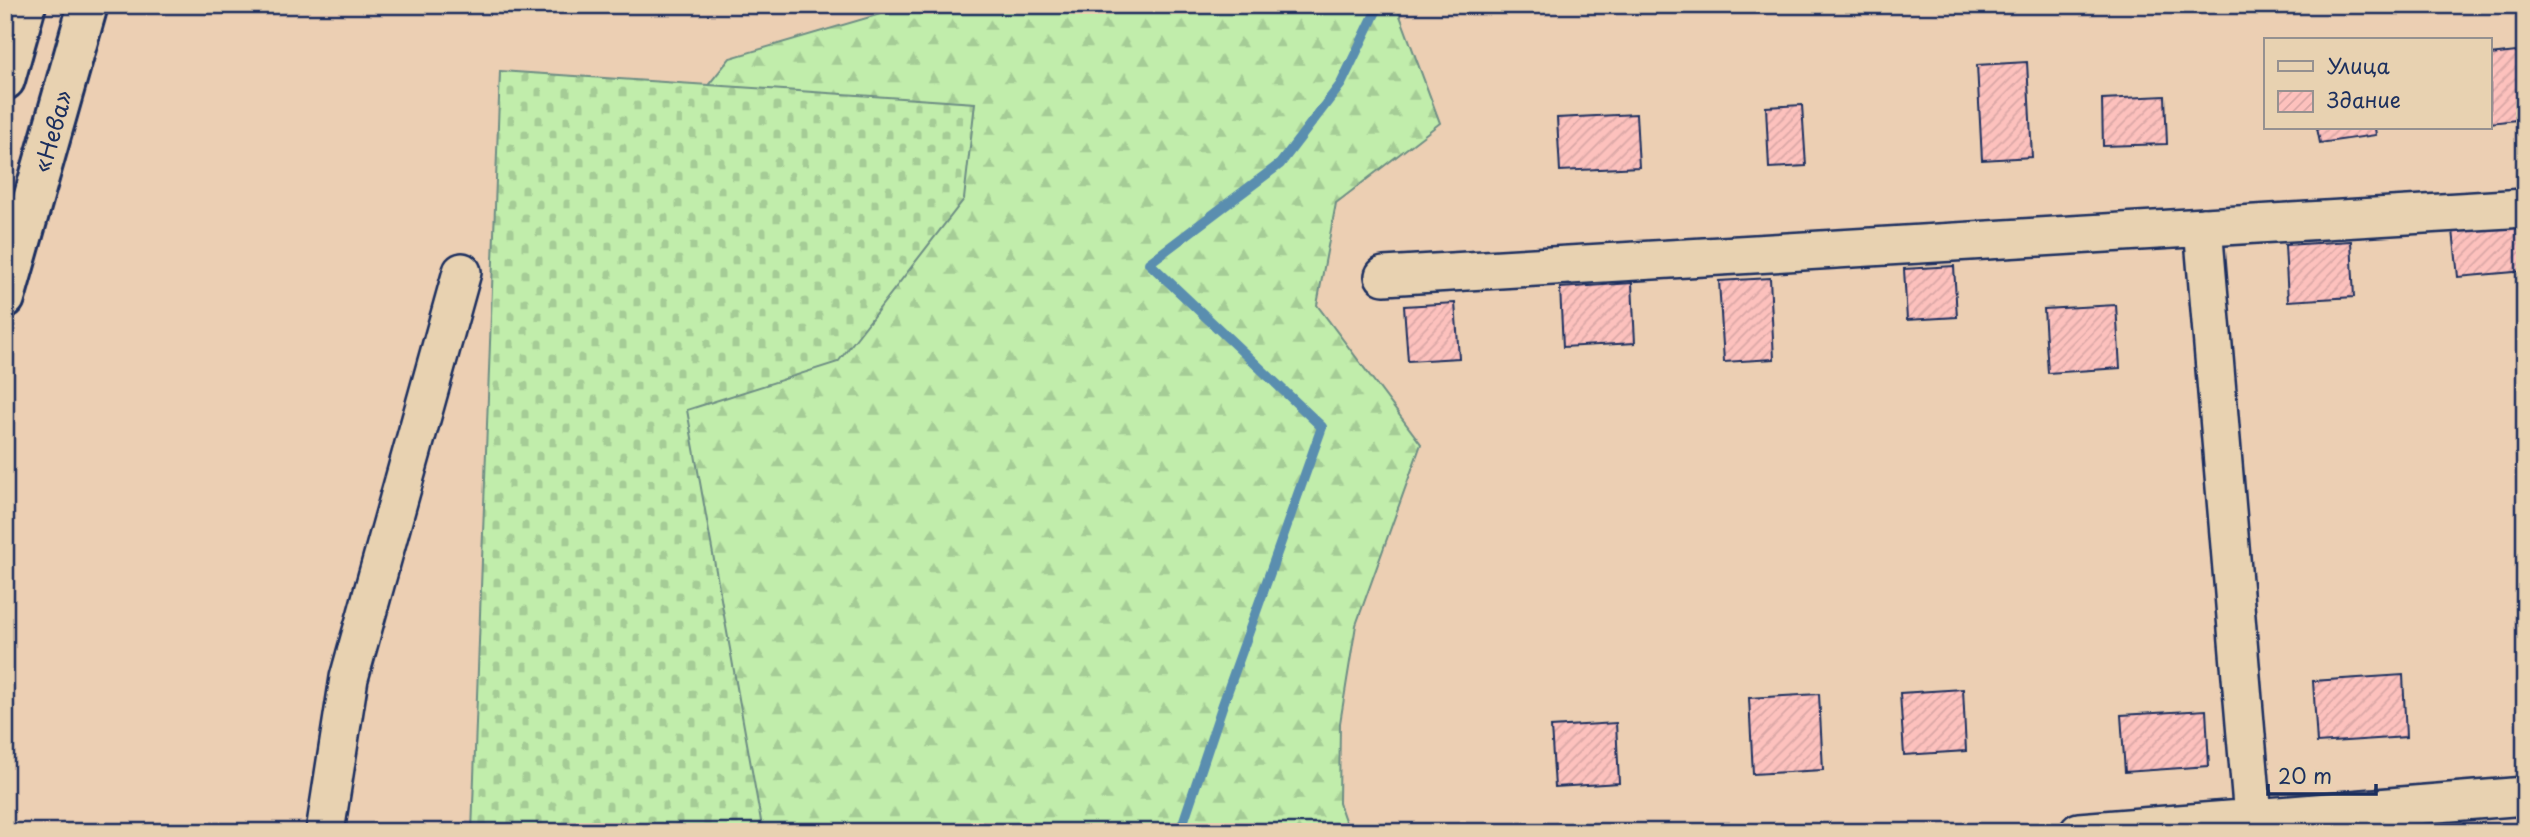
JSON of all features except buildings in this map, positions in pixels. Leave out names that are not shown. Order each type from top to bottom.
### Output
[{"type":"highway","points":[[5,80],[26,5]]},
{"type":"highway","name":"«Нева»","points":[[5,298],[88,5]]},
{"type":"street","points":[[1384,276],[2525,208]]},
{"type":"street","points":[[2203,227],[2235,823]]},
{"type":"street","points":[[325,832],[349,678],[462,272]]},
{"type":"street","points":[[2079,832],[2235,823],[2525,796]]},
{"type":"green space","points":[[911,5],[1396,5],[1440,123],[1336,203],[1317,305],[1421,444],[1356,625],[1340,723],[1339,803],[1349,832],[544,832],[635,176],[730,58]]},
{"type":"green space","points":[[500,71],[975,103],[964,199],[838,362],[687,410],[763,832],[472,832]]},
{"type":"waterway","points":[[1180,832],[1322,427],[1149,263],[1280,164],[1341,84],[1379,5]]}]
